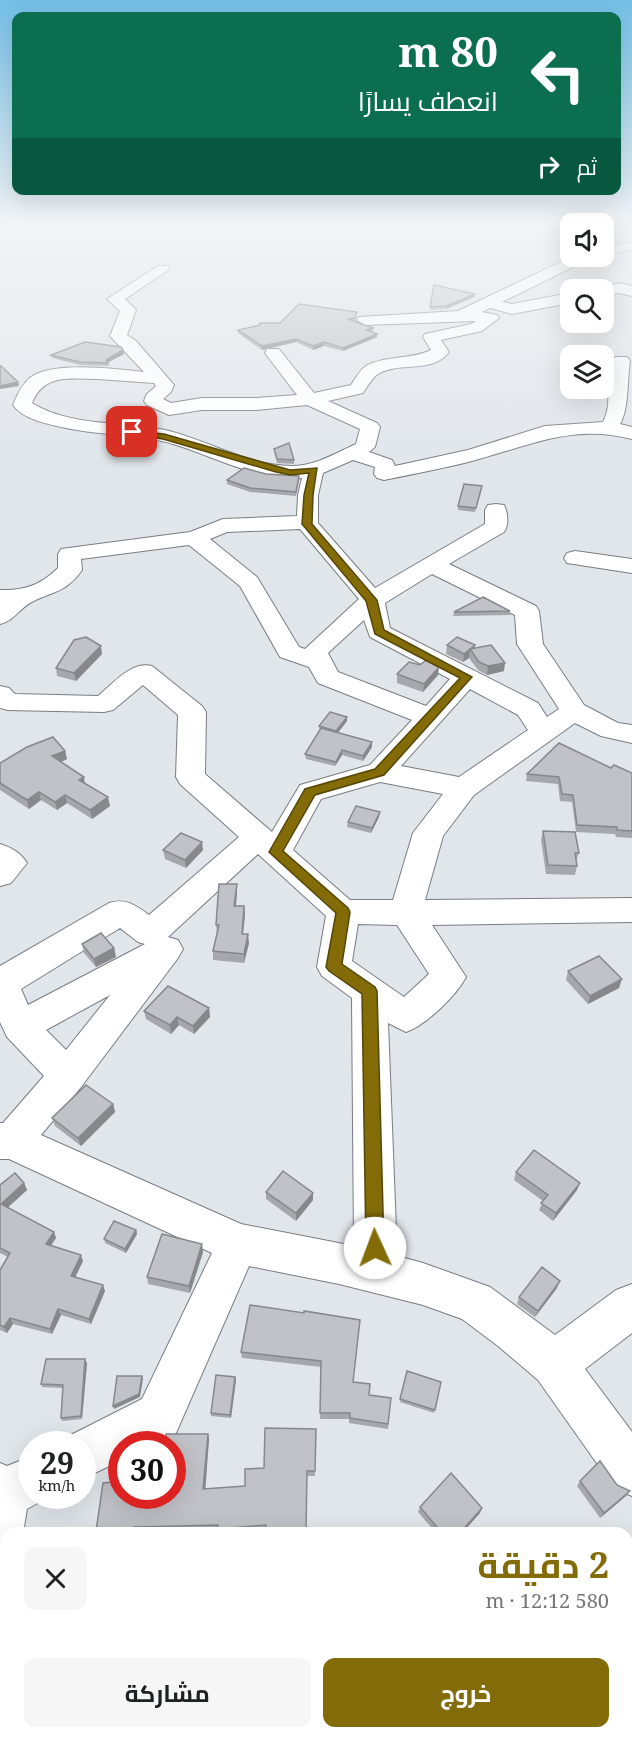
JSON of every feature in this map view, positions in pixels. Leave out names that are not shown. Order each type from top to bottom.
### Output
[{"type":"street","points":[[120,303],[128,310],[118,336],[130,345],[159,378],[165,388],[153,398],[153,401],[169,409],[202,404],[256,404],[310,399],[357,390],[370,371],[380,367],[425,360],[441,352],[431,337],[476,328],[491,318],[465,314],[364,320]]},
{"type":"street","points":[[465,314],[489,304],[512,309],[560,304]]},
{"type":"street","points":[[159,378],[79,374],[42,378],[17,396],[25,408],[61,420],[94,428],[164,436],[262,467],[290,473],[314,470],[354,454],[365,447],[370,427],[310,399],[273,353]]},
{"type":"street","points":[[609,427],[617,414],[616,387],[621,362]]},
{"type":"street","points":[[354,454],[384,464],[384,474],[473,455],[545,432],[609,427],[632,433]]},
{"type":"street","points":[[314,470],[308,495],[307,522],[372,600],[379,632],[528,709],[543,733]]},
{"type":"street","points":[[430,717],[327,677],[315,652],[372,600],[496,527],[496,510]]},
{"type":"street","points":[[0,617],[10,598],[53,586],[70,570],[69,554],[194,538],[223,526],[307,522]]},
{"type":"street","points":[[194,538],[249,582],[288,652],[320,662]]},
{"type":"street","points":[[575,558],[625,561]]},
{"type":"street","points":[[432,565],[528,611],[530,644],[574,711],[622,732],[632,710]]},
{"type":"street","points":[[0,694],[8,702],[104,704],[143,672],[192,712],[190,777],[343,912],[632,910]]},
{"type":"street","points":[[380,772],[467,677]]},
{"type":"street","points":[[343,912],[334,967],[406,1017],[448,977],[406,912],[428,833],[464,788],[574,711]]},
{"type":"street","points":[[20,1027],[158,941],[267,845],[310,792],[380,772],[464,788]]},
{"type":"street","points":[[0,855],[11,863],[0,875]]},
{"type":"street","points":[[68,1076],[20,1027],[1,982],[121,912],[158,941]]},
{"type":"street","points":[[158,941],[68,1076],[6,1141],[238,1244],[376,1272],[423,1284],[475,1302],[514,1329],[554,1364],[632,1472]]},
{"type":"street","points":[[369,991],[376,1272]]},
{"type":"street","points":[[96,1448],[159,1416],[238,1244]]},
{"type":"street","points":[[554,1364],[632,1306]]},
{"type":"building","points":[[431,303],[453,303],[446,306],[430,307]]},
{"type":"building","points":[[299,304],[357,312],[355,318],[348,319],[373,328],[367,330],[377,334],[343,348],[324,342],[313,346],[296,339],[262,346],[238,330],[260,325],[260,323],[280,323]]},
{"type":"building","points":[[85,342],[121,347],[123,350],[106,360],[108,363],[80,362],[51,355]]},
{"type":"building","points":[[1,366],[18,382],[0,386]]},
{"type":"building","points":[[289,443],[294,460],[277,459],[274,449]]},
{"type":"building","points":[[244,468],[266,474],[299,476],[296,492],[250,488],[227,480]]},
{"type":"building","points":[[464,484],[482,486],[476,508],[458,506]]},
{"type":"building","points":[[483,597],[510,611],[454,612]]},
{"type":"building","points":[[86,637],[101,646],[74,673],[56,668],[74,640]]},
{"type":"building","points":[[457,637],[475,645],[464,654],[447,645]]},
{"type":"building","points":[[491,645],[505,663],[488,666],[479,662],[470,649]]},
{"type":"building","points":[[426,660],[439,667],[424,684],[397,674],[409,662],[420,665]]},
{"type":"building","points":[[330,712],[347,717],[336,731],[319,726]]},
{"type":"building","points":[[321,728],[372,742],[363,756],[342,750],[336,762],[305,754]]},
{"type":"building","points":[[53,737],[65,751],[52,756],[84,777],[79,780],[108,797],[90,810],[65,795],[55,802],[39,792],[27,800],[0,783],[0,763],[27,747]]},
{"type":"building","points":[[559,743],[611,768],[614,765],[632,773],[632,831],[617,830],[617,827],[577,825],[573,795],[562,794],[559,777],[527,774]]},
{"type":"building","points":[[356,806],[380,812],[372,828],[348,822]]},
{"type":"building","points":[[543,831],[575,832],[579,853],[575,853],[577,866],[548,865]]},
{"type":"building","points":[[181,833],[202,842],[185,860],[163,850]]},
{"type":"building","points":[[219,884],[237,884],[234,906],[244,906],[242,934],[248,934],[244,954],[213,951],[219,925],[216,925]]},
{"type":"building","points":[[101,933],[114,948],[94,959],[82,944]]},
{"type":"building","points":[[599,956],[622,979],[590,996],[568,971]]},
{"type":"building","points":[[168,986],[209,1008],[193,1026],[177,1017],[170,1025],[144,1011]]},
{"type":"building","points":[[86,1085],[113,1104],[78,1138],[52,1118]]},
{"type":"building","points":[[534,1150],[580,1183],[556,1213],[541,1203],[548,1195],[516,1172]]},
{"type":"building","points":[[283,1171],[313,1193],[296,1213],[266,1192]]},
{"type":"building","points":[[15,1173],[24,1183],[1,1204],[54,1232],[46,1244],[81,1255],[71,1276],[103,1285],[89,1319],[58,1309],[50,1329],[10,1318],[4,1327],[0,1325],[0,1270],[10,1253],[0,1248],[0,1185]]},
{"type":"building","points":[[114,1221],[136,1230],[125,1249],[104,1239]]},
{"type":"building","points":[[162,1234],[202,1244],[189,1286],[147,1277]]},
{"type":"building","points":[[542,1267],[560,1281],[538,1311],[519,1297]]},
{"type":"building","points":[[250,1305],[360,1320],[353,1382],[370,1384],[369,1395],[391,1398],[388,1424],[350,1418],[350,1413],[320,1413],[321,1361],[241,1352]]},
{"type":"building","points":[[46,1359],[85,1359],[81,1416],[61,1418],[63,1385],[41,1384]]},
{"type":"building","points":[[407,1371],[441,1382],[435,1410],[400,1399]]},
{"type":"building","points":[[216,1375],[235,1377],[230,1415],[211,1413]]},
{"type":"building","points":[[117,1376],[142,1376],[139,1394],[113,1406]]},
{"type":"building","points":[[265,1428],[316,1429],[315,1471],[307,1471],[306,1527],[266,1527],[266,1525],[218,1527],[218,1525],[97,1527],[103,1483],[108,1482],[108,1509],[186,1509],[186,1434],[208,1434],[203,1489],[245,1486],[245,1469],[264,1468]]},
{"type":"building","points":[[600,1461],[617,1485],[630,1491],[604,1513],[580,1481]]},
{"type":"building","points":[[451,1473],[482,1508],[465,1527],[437,1527],[420,1507]]},
{"type":"route","points":[[132,432],[164,436],[262,467],[290,473],[314,470],[308,495],[307,524],[372,600],[379,632],[467,677],[380,772],[310,792],[276,852],[343,912],[334,967],[369,991],[375,1248]]}]
